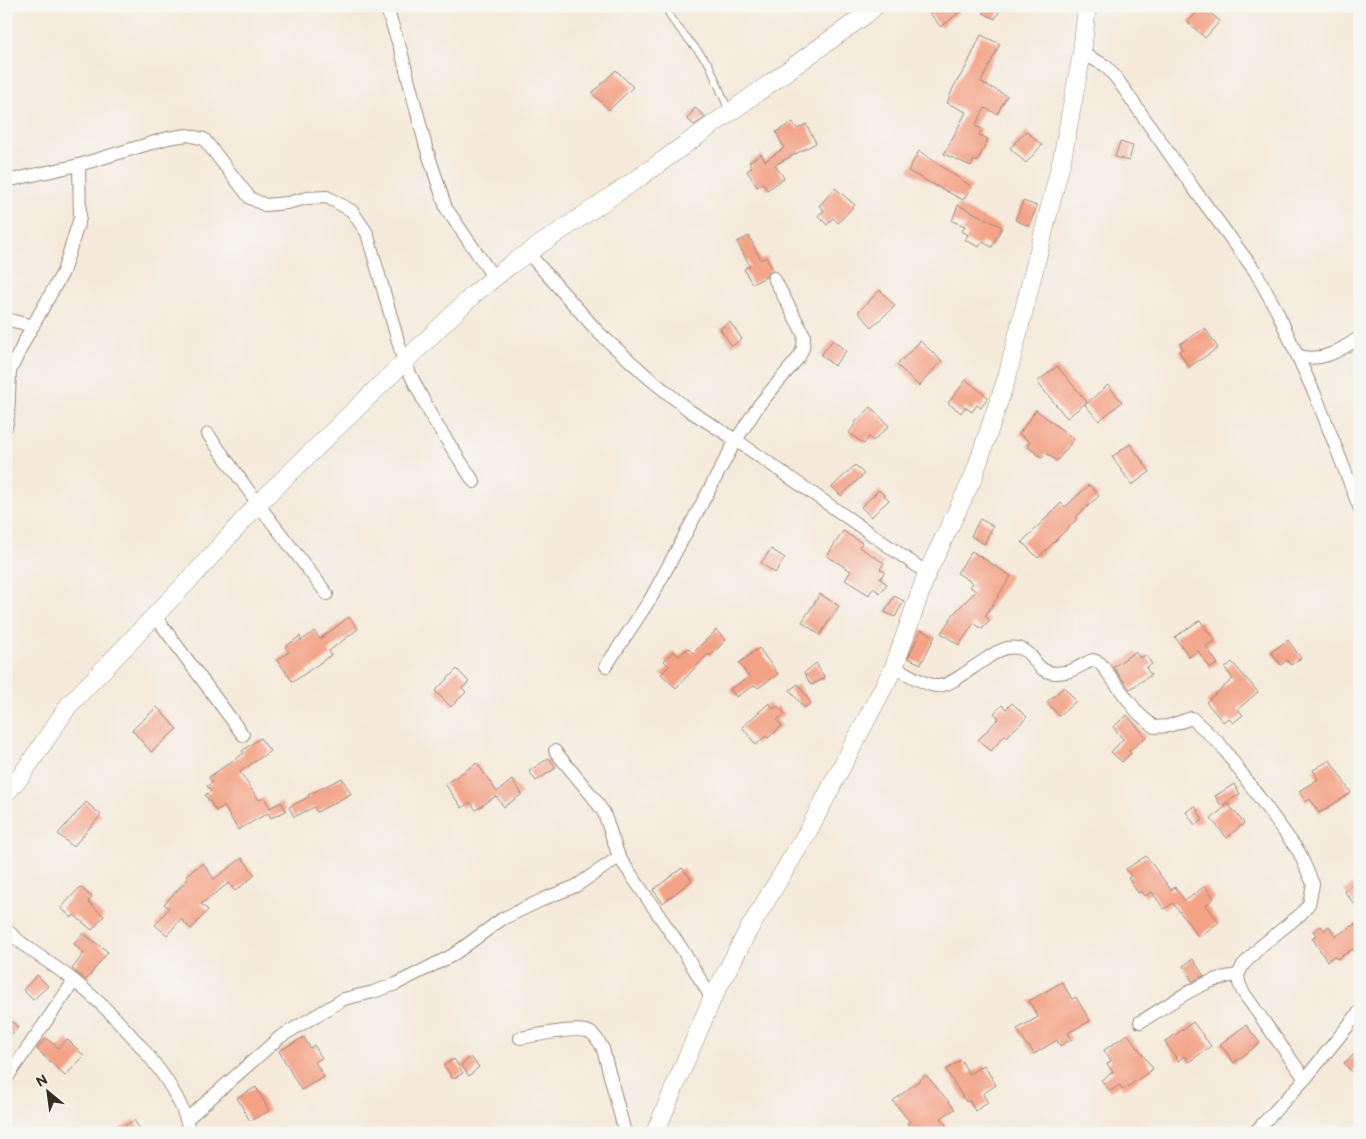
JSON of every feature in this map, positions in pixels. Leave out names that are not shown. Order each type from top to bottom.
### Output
[{"type":"main road","points":[[6,793],[21,776],[69,705],[155,616],[258,504],[474,294],[528,253],[640,177],[866,15],[875,6]]},
{"type":"main road","points":[[654,1133],[712,999],[749,929],[807,833],[894,667],[928,573],[973,478],[1007,377],[1062,159],[1082,53],[1087,6]]},
{"type":"street","points":[[386,6],[401,51],[426,147],[446,208],[494,278]]},
{"type":"street","points":[[1082,53],[1106,66],[1117,79],[1194,189],[1256,271],[1277,311],[1317,399],[1360,509]]},
{"type":"street","points":[[6,181],[79,165],[187,134],[204,139],[234,180],[250,198],[265,205],[287,203],[307,198],[327,197],[352,211],[367,233],[404,362],[433,419],[474,482]]},
{"type":"street","points":[[6,427],[10,372],[33,326],[64,272],[80,218],[79,165]]},
{"type":"street","points":[[528,253],[599,333],[641,371],[690,411],[736,440],[928,573]]},
{"type":"street","points":[[606,666],[651,598],[736,440],[759,405],[799,357],[803,348],[804,336],[774,278]]},
{"type":"street","points":[[6,319],[33,326]]},
{"type":"street","points":[[1297,355],[1306,359],[1324,357],[1360,337]]},
{"type":"street","points":[[208,434],[258,504],[327,594]]},
{"type":"street","points":[[155,616],[243,735]]},
{"type":"street","points":[[894,667],[935,686],[947,684],[1005,648],[1024,649],[1044,672],[1067,672],[1093,660],[1100,663],[1138,713],[1154,727],[1168,726],[1192,718],[1221,745],[1299,852],[1312,884],[1309,904],[1301,914],[1261,946],[1242,965],[1238,975],[1243,992],[1305,1078]]},
{"type":"street","points":[[555,751],[593,796],[604,813],[619,857],[682,949],[712,999]]},
{"type":"street","points":[[188,1119],[280,1037],[344,999],[396,984],[446,958],[502,919],[576,886],[619,857]]},
{"type":"street","points":[[6,929],[74,981],[121,1024],[166,1079],[188,1119],[189,1133]]},
{"type":"street","points":[[1140,1022],[1205,984],[1224,976],[1238,975]]},
{"type":"street","points":[[6,1079],[74,981]]},
{"type":"street","points":[[1254,1133],[1305,1078],[1360,1011]]},
{"type":"street","points":[[520,1038],[579,1030],[590,1032],[603,1049],[625,1133]]},
{"type":"lane","points":[[665,6],[672,20],[710,64],[730,112]]},
{"type":"building","points":[[924,6],[967,6],[941,27]]},
{"type":"building","points":[[987,6],[1002,6],[995,19],[983,13]]},
{"type":"building","points":[[1202,6],[1220,21],[1205,38],[1188,22]]},
{"type":"building","points":[[981,35],[1000,44],[981,82],[1007,96],[997,114],[985,108],[975,126],[982,129],[979,135],[988,139],[977,162],[974,160],[971,166],[944,154],[966,112],[947,103]]},
{"type":"building","points":[[616,70],[633,87],[609,110],[592,93]]},
{"type":"building","points":[[695,108],[706,117],[694,125],[687,119]]},
{"type":"building","points":[[793,122],[797,129],[806,124],[816,143],[775,165],[784,178],[767,190],[763,183],[757,187],[747,171],[752,167],[749,162],[761,154],[765,161],[784,148],[776,132]]},
{"type":"building","points":[[1026,131],[1042,145],[1026,163],[1010,148]]},
{"type":"building","points":[[1120,142],[1133,146],[1129,161],[1115,157]]},
{"type":"building","points":[[919,151],[972,187],[963,200],[908,171]]},
{"type":"building","points":[[835,188],[855,205],[838,223],[833,218],[827,225],[818,216],[824,210],[819,206]]},
{"type":"building","points":[[1023,201],[1037,206],[1029,226],[1015,220]]},
{"type":"building","points":[[958,205],[1002,227],[992,247],[982,242],[979,247],[965,240],[968,235],[962,231],[965,226],[952,221]]},
{"type":"building","points":[[749,236],[761,260],[766,257],[773,270],[767,273],[766,277],[752,284],[744,269],[750,266],[737,242]]},
{"type":"building","points":[[880,290],[895,306],[872,327],[858,312]]},
{"type":"building","points":[[730,322],[742,339],[732,346],[720,329]]},
{"type":"building","points":[[1205,328],[1218,348],[1189,367],[1179,351],[1183,349],[1180,344]]},
{"type":"building","points":[[833,340],[846,351],[834,366],[821,355]]},
{"type":"building","points":[[920,341],[942,361],[919,386],[897,365]]},
{"type":"building","points":[[1057,366],[1087,402],[1067,418],[1037,382]]},
{"type":"building","points":[[966,380],[988,397],[981,408],[977,405],[972,412],[965,407],[961,413],[948,403]]},
{"type":"building","points":[[1108,385],[1122,402],[1099,421],[1085,405]]},
{"type":"building","points":[[871,407],[889,426],[873,441],[869,437],[864,444],[849,433],[855,422]]},
{"type":"building","points":[[1036,410],[1074,439],[1057,461],[1046,453],[1042,458],[1027,446],[1030,442],[1019,434]]},
{"type":"building","points":[[1130,444],[1150,472],[1132,485],[1112,457]]},
{"type":"building","points":[[855,465],[864,474],[841,496],[832,487]]},
{"type":"building","points":[[1089,485],[1099,496],[1076,517],[1077,519],[1038,558],[1022,542],[1061,503],[1065,507]]},
{"type":"building","points":[[879,490],[889,500],[871,517],[861,507]]},
{"type":"building","points":[[980,519],[993,526],[984,544],[971,536]]},
{"type":"building","points":[[843,531],[862,543],[859,547],[884,563],[880,569],[885,572],[880,579],[887,584],[880,593],[873,588],[869,595],[845,580],[851,571],[827,556]]},
{"type":"building","points":[[771,549],[785,558],[775,573],[761,563]]},
{"type":"building","points":[[972,551],[1011,576],[985,616],[990,621],[982,629],[974,623],[959,645],[941,633],[955,612],[976,591],[970,587],[973,583],[957,573]]},
{"type":"building","points":[[820,594],[839,606],[820,635],[802,622]]},
{"type":"building","points":[[894,596],[904,601],[895,617],[885,612]]},
{"type":"building","points":[[349,617],[358,629],[329,651],[331,655],[293,682],[277,660],[289,652],[285,647],[300,636],[301,641],[314,631],[320,639]]},
{"type":"building","points":[[1200,620],[1215,641],[1206,646],[1218,664],[1210,668],[1198,651],[1189,657],[1175,637]]},
{"type":"building","points":[[716,630],[726,640],[710,656],[708,654],[676,688],[661,674],[669,666],[664,661],[673,651],[679,656],[688,648],[693,653]]},
{"type":"building","points":[[921,630],[935,636],[921,664],[908,658]]},
{"type":"building","points":[[1288,640],[1301,658],[1291,665],[1287,660],[1281,665],[1271,652]]},
{"type":"building","points":[[759,648],[778,674],[758,688],[755,685],[736,697],[730,689],[749,677],[739,663]]},
{"type":"building","points":[[1135,652],[1140,658],[1146,655],[1152,664],[1146,668],[1151,675],[1130,689],[1113,667]]},
{"type":"building","points":[[1232,662],[1258,692],[1238,709],[1243,715],[1233,723],[1228,718],[1223,722],[1206,702],[1233,679],[1225,668]]},
{"type":"building","points":[[816,663],[825,678],[811,685],[804,673]]},
{"type":"building","points":[[457,669],[469,682],[462,688],[466,692],[451,707],[435,691]]},
{"type":"building","points":[[798,684],[811,703],[804,708],[790,690]]},
{"type":"building","points":[[1064,687],[1076,701],[1059,716],[1047,702]]},
{"type":"building","points":[[769,703],[774,709],[778,706],[785,714],[777,720],[782,726],[756,745],[742,727]]},
{"type":"building","points":[[1012,703],[1027,717],[1007,737],[1005,735],[991,751],[978,740],[999,718],[994,713],[1002,705],[1006,709]]},
{"type":"building","points":[[157,707],[177,729],[151,752],[132,730]]},
{"type":"building","points":[[1127,715],[1146,737],[1129,751],[1131,753],[1122,762],[1111,752],[1123,739],[1113,727]]},
{"type":"building","points":[[260,738],[270,751],[240,772],[259,800],[264,797],[270,808],[281,802],[286,811],[271,818],[268,813],[238,830],[224,806],[216,811],[205,795],[211,791],[207,786],[212,783],[209,777],[244,753],[242,751]]},
{"type":"building","points":[[549,758],[556,768],[536,781],[529,771]]},
{"type":"building","points":[[1330,760],[1351,793],[1319,813],[1310,799],[1306,802],[1299,791],[1318,779],[1313,770]]},
{"type":"building","points":[[477,763],[497,792],[512,780],[522,794],[504,807],[496,796],[476,810],[470,802],[462,808],[445,784]]},
{"type":"building","points":[[342,778],[351,794],[317,812],[314,807],[294,817],[289,807]]},
{"type":"building","points":[[1234,784],[1240,794],[1221,806],[1215,796]]},
{"type":"building","points":[[86,802],[101,815],[73,847],[58,834]]},
{"type":"building","points":[[1228,804],[1244,823],[1227,838],[1211,819]]},
{"type":"building","points":[[1195,806],[1203,820],[1195,825],[1186,812]]},
{"type":"building","points":[[1146,856],[1171,890],[1175,887],[1185,901],[1205,886],[1214,898],[1206,905],[1219,922],[1199,937],[1173,903],[1164,909],[1152,892],[1145,896],[1142,891],[1138,893],[1128,878],[1131,876],[1126,869]]},
{"type":"building","points":[[242,858],[255,875],[235,891],[229,883],[201,904],[208,910],[191,929],[181,919],[167,935],[155,925],[169,908],[164,904],[188,879],[186,875],[203,863],[214,879]]},
{"type":"building","points":[[682,868],[692,880],[663,903],[653,890]]},
{"type":"building","points":[[1360,879],[1360,911],[1344,891]]},
{"type":"building","points":[[80,887],[92,897],[88,902],[104,916],[92,930],[74,915],[72,918],[61,908]]},
{"type":"building","points":[[1360,921],[1360,960],[1353,949],[1337,959],[1334,956],[1327,961],[1312,938],[1316,935],[1313,931],[1321,926],[1324,930],[1329,926],[1336,936]]},
{"type":"building","points":[[83,933],[108,952],[86,980],[72,969],[84,953],[74,944]]},
{"type":"building","points":[[1193,959],[1204,976],[1192,981],[1183,966]]},
{"type":"building","points":[[37,975],[48,986],[33,1000],[23,990]]},
{"type":"building","points":[[1062,982],[1072,999],[1076,997],[1090,1021],[1068,1033],[1072,1039],[1060,1046],[1057,1040],[1034,1054],[1017,1029],[1038,1017],[1029,1001]]},
{"type":"building","points":[[6,1017],[18,1027],[6,1040]]},
{"type":"building","points":[[1193,1022],[1211,1046],[1189,1062],[1184,1056],[1178,1061],[1165,1042]]},
{"type":"building","points":[[1246,1025],[1260,1043],[1234,1063],[1220,1044]]},
{"type":"building","points":[[1128,1034],[1153,1069],[1123,1090],[1120,1085],[1110,1091],[1101,1080],[1113,1072],[1107,1064],[1111,1061],[1104,1050]]},
{"type":"building","points":[[304,1037],[310,1048],[314,1045],[322,1058],[315,1062],[324,1077],[301,1090],[279,1051]]},
{"type":"building","points":[[46,1038],[58,1048],[67,1039],[84,1056],[65,1076],[37,1049]]},
{"type":"building","points":[[1360,1049],[1360,1065],[1352,1072],[1344,1063]]},
{"type":"building","points":[[471,1057],[479,1067],[469,1076],[461,1065]]},
{"type":"building","points":[[454,1059],[463,1073],[453,1079],[444,1065]]},
{"type":"building","points":[[961,1060],[969,1074],[984,1065],[996,1085],[983,1094],[988,1103],[975,1111],[969,1100],[966,1102],[946,1070]]},
{"type":"building","points":[[926,1075],[955,1109],[941,1118],[951,1133],[914,1133],[907,1124],[910,1122],[893,1101]]},
{"type":"building","points":[[256,1087],[269,1111],[250,1121],[237,1098]]},
{"type":"building","points":[[134,1120],[142,1133],[113,1133]]}]
